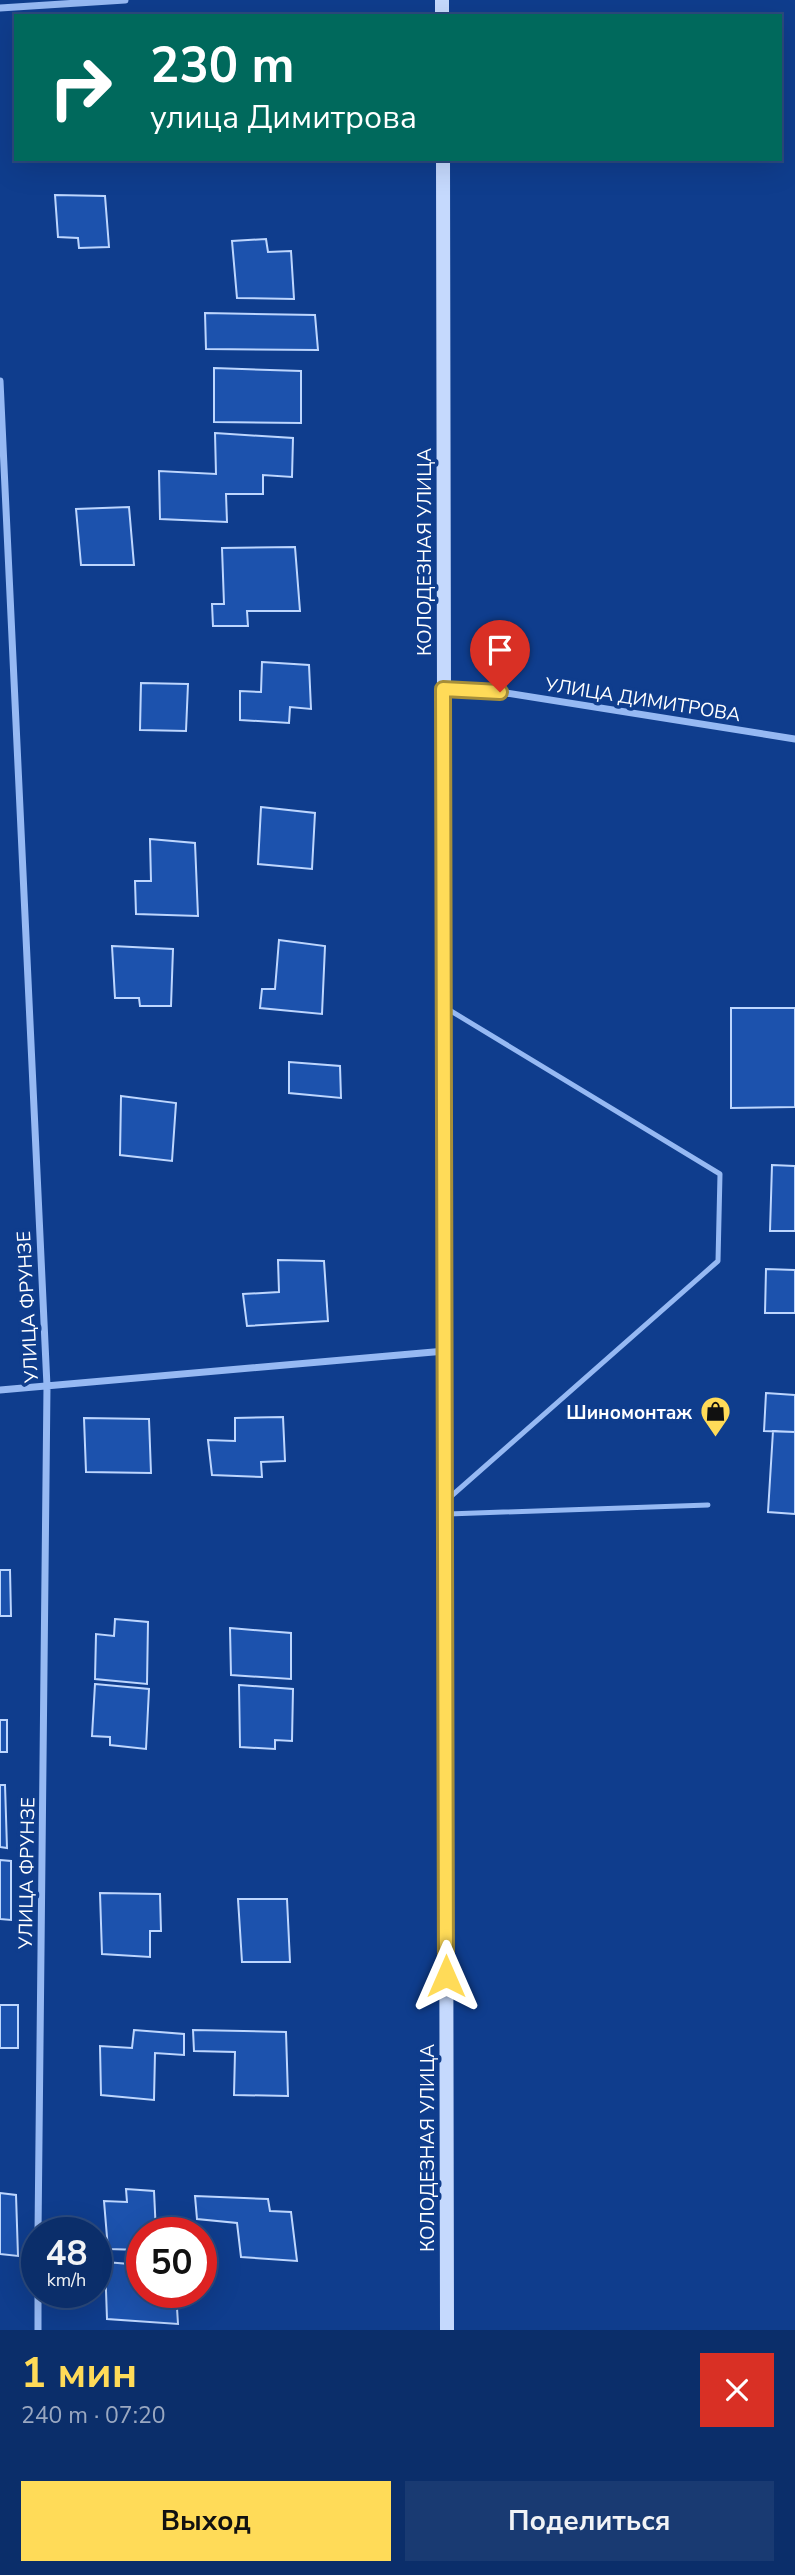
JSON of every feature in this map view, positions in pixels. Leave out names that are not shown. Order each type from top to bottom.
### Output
[{"type":"main road","name":"КОЛОДЕЗНАЯ УЛИЦА","points":[[443,161],[447,2330]]},
{"type":"street","points":[[0,8],[125,0]]},
{"type":"street","name":"УЛИЦА ФРУНЗЕ","points":[[0,381],[47,1386],[38,2217]]},
{"type":"street","name":"УЛИЦА ДИМИТРОВА","points":[[443,689],[500,692],[795,739]]},
{"type":"street","points":[[0,1390],[445,1351]]},
{"type":"street","points":[[37,2330],[38,2308]]},
{"type":"lane","points":[[444,1007],[720,1174],[718,1261],[445,1508]]},
{"type":"lane","points":[[445,1508],[708,1505]]},
{"type":"building","points":[[55,195],[105,196],[109,247],[79,248],[78,238],[58,237]]},
{"type":"building","points":[[266,239],[268,252],[291,251],[294,299],[237,298],[232,241]]},
{"type":"building","points":[[205,313],[315,315],[318,350],[206,349]]},
{"type":"building","points":[[214,368],[301,371],[301,423],[214,422]]},
{"type":"building","points":[[215,433],[293,438],[292,477],[263,475],[263,494],[226,494],[227,522],[160,519],[159,471],[216,474]]},
{"type":"building","points":[[129,507],[134,565],[81,565],[76,509]]},
{"type":"building","points":[[295,547],[300,611],[247,611],[248,626],[213,626],[212,604],[224,604],[222,548]]},
{"type":"building","points":[[262,662],[309,665],[311,709],[290,707],[289,723],[240,720],[240,691],[261,692]]},
{"type":"building","points":[[141,683],[188,684],[186,731],[140,730]]},
{"type":"building","points":[[261,807],[315,813],[312,869],[258,864]]},
{"type":"building","points":[[150,839],[195,843],[198,916],[136,914],[135,881],[151,881]]},
{"type":"building","points":[[279,940],[325,946],[322,1014],[260,1008],[262,989],[275,989]]},
{"type":"building","points":[[112,946],[173,949],[171,1006],[140,1006],[139,998],[115,998]]},
{"type":"building","points":[[731,1008],[795,1008],[795,1107],[731,1108]]},
{"type":"building","points":[[289,1062],[340,1066],[341,1098],[289,1093]]},
{"type":"building","points":[[121,1096],[176,1103],[172,1161],[120,1155]]},
{"type":"building","points":[[772,1165],[795,1166],[795,1231],[770,1231]]},
{"type":"building","points":[[278,1260],[324,1261],[328,1321],[247,1326],[243,1294],[279,1292]]},
{"type":"building","points":[[766,1269],[795,1270],[795,1313],[765,1313]]},
{"type":"building","points":[[766,1393],[795,1395],[795,1432],[764,1431]]},
{"type":"building","points":[[283,1417],[285,1461],[261,1462],[262,1477],[212,1475],[208,1440],[235,1441],[235,1418]]},
{"type":"building","points":[[84,1418],[149,1419],[151,1473],[86,1472]]},
{"type":"building","points":[[773,1431],[795,1432],[795,1514],[768,1512]]},
{"type":"building","points":[[0,1570],[10,1570],[11,1616],[0,1616]]},
{"type":"building","points":[[115,1619],[148,1622],[147,1684],[95,1679],[96,1634],[114,1636]]},
{"type":"building","points":[[230,1628],[291,1633],[291,1679],[231,1675]]},
{"type":"building","points":[[95,1684],[149,1689],[146,1749],[110,1745],[110,1737],[92,1736]]},
{"type":"building","points":[[239,1685],[293,1689],[292,1741],[275,1740],[275,1749],[240,1747]]},
{"type":"building","points":[[0,1720],[7,1720],[7,1752],[0,1752]]},
{"type":"building","points":[[0,1785],[5,1785],[7,1848],[0,1847]]},
{"type":"building","points":[[0,1860],[11,1861],[11,1920],[0,1919]]},
{"type":"building","points":[[100,1893],[160,1894],[161,1931],[150,1931],[150,1957],[102,1954]]},
{"type":"building","points":[[238,1899],[287,1899],[290,1962],[242,1962]]},
{"type":"building","points":[[0,2005],[18,2005],[18,2048],[0,2048]]},
{"type":"building","points":[[134,2030],[184,2034],[184,2055],[155,2053],[154,2100],[101,2095],[100,2046],[132,2048]]},
{"type":"building","points":[[193,2030],[286,2032],[288,2096],[234,2095],[235,2052],[194,2051]]},
{"type":"building","points":[[126,2189],[154,2191],[155,2217],[126,2217],[126,2250],[112,2249],[112,2217],[105,2217],[104,2201],[127,2202]]},
{"type":"building","points":[[0,2193],[16,2195],[18,2256],[0,2254]]},
{"type":"building","points":[[195,2196],[268,2199],[270,2211],[291,2212],[297,2261],[241,2257],[237,2223],[217,2221],[217,2217],[197,2217]]},
{"type":"building","points":[[112,2263],[126,2264],[126,2308],[177,2308],[178,2324],[107,2319],[107,2308],[112,2308]]},
{"type":"place","name":"Шиномонтаж","points":[[715,1439]]},
{"type":"route","points":[[446,1976],[443,689],[500,692]]}]
